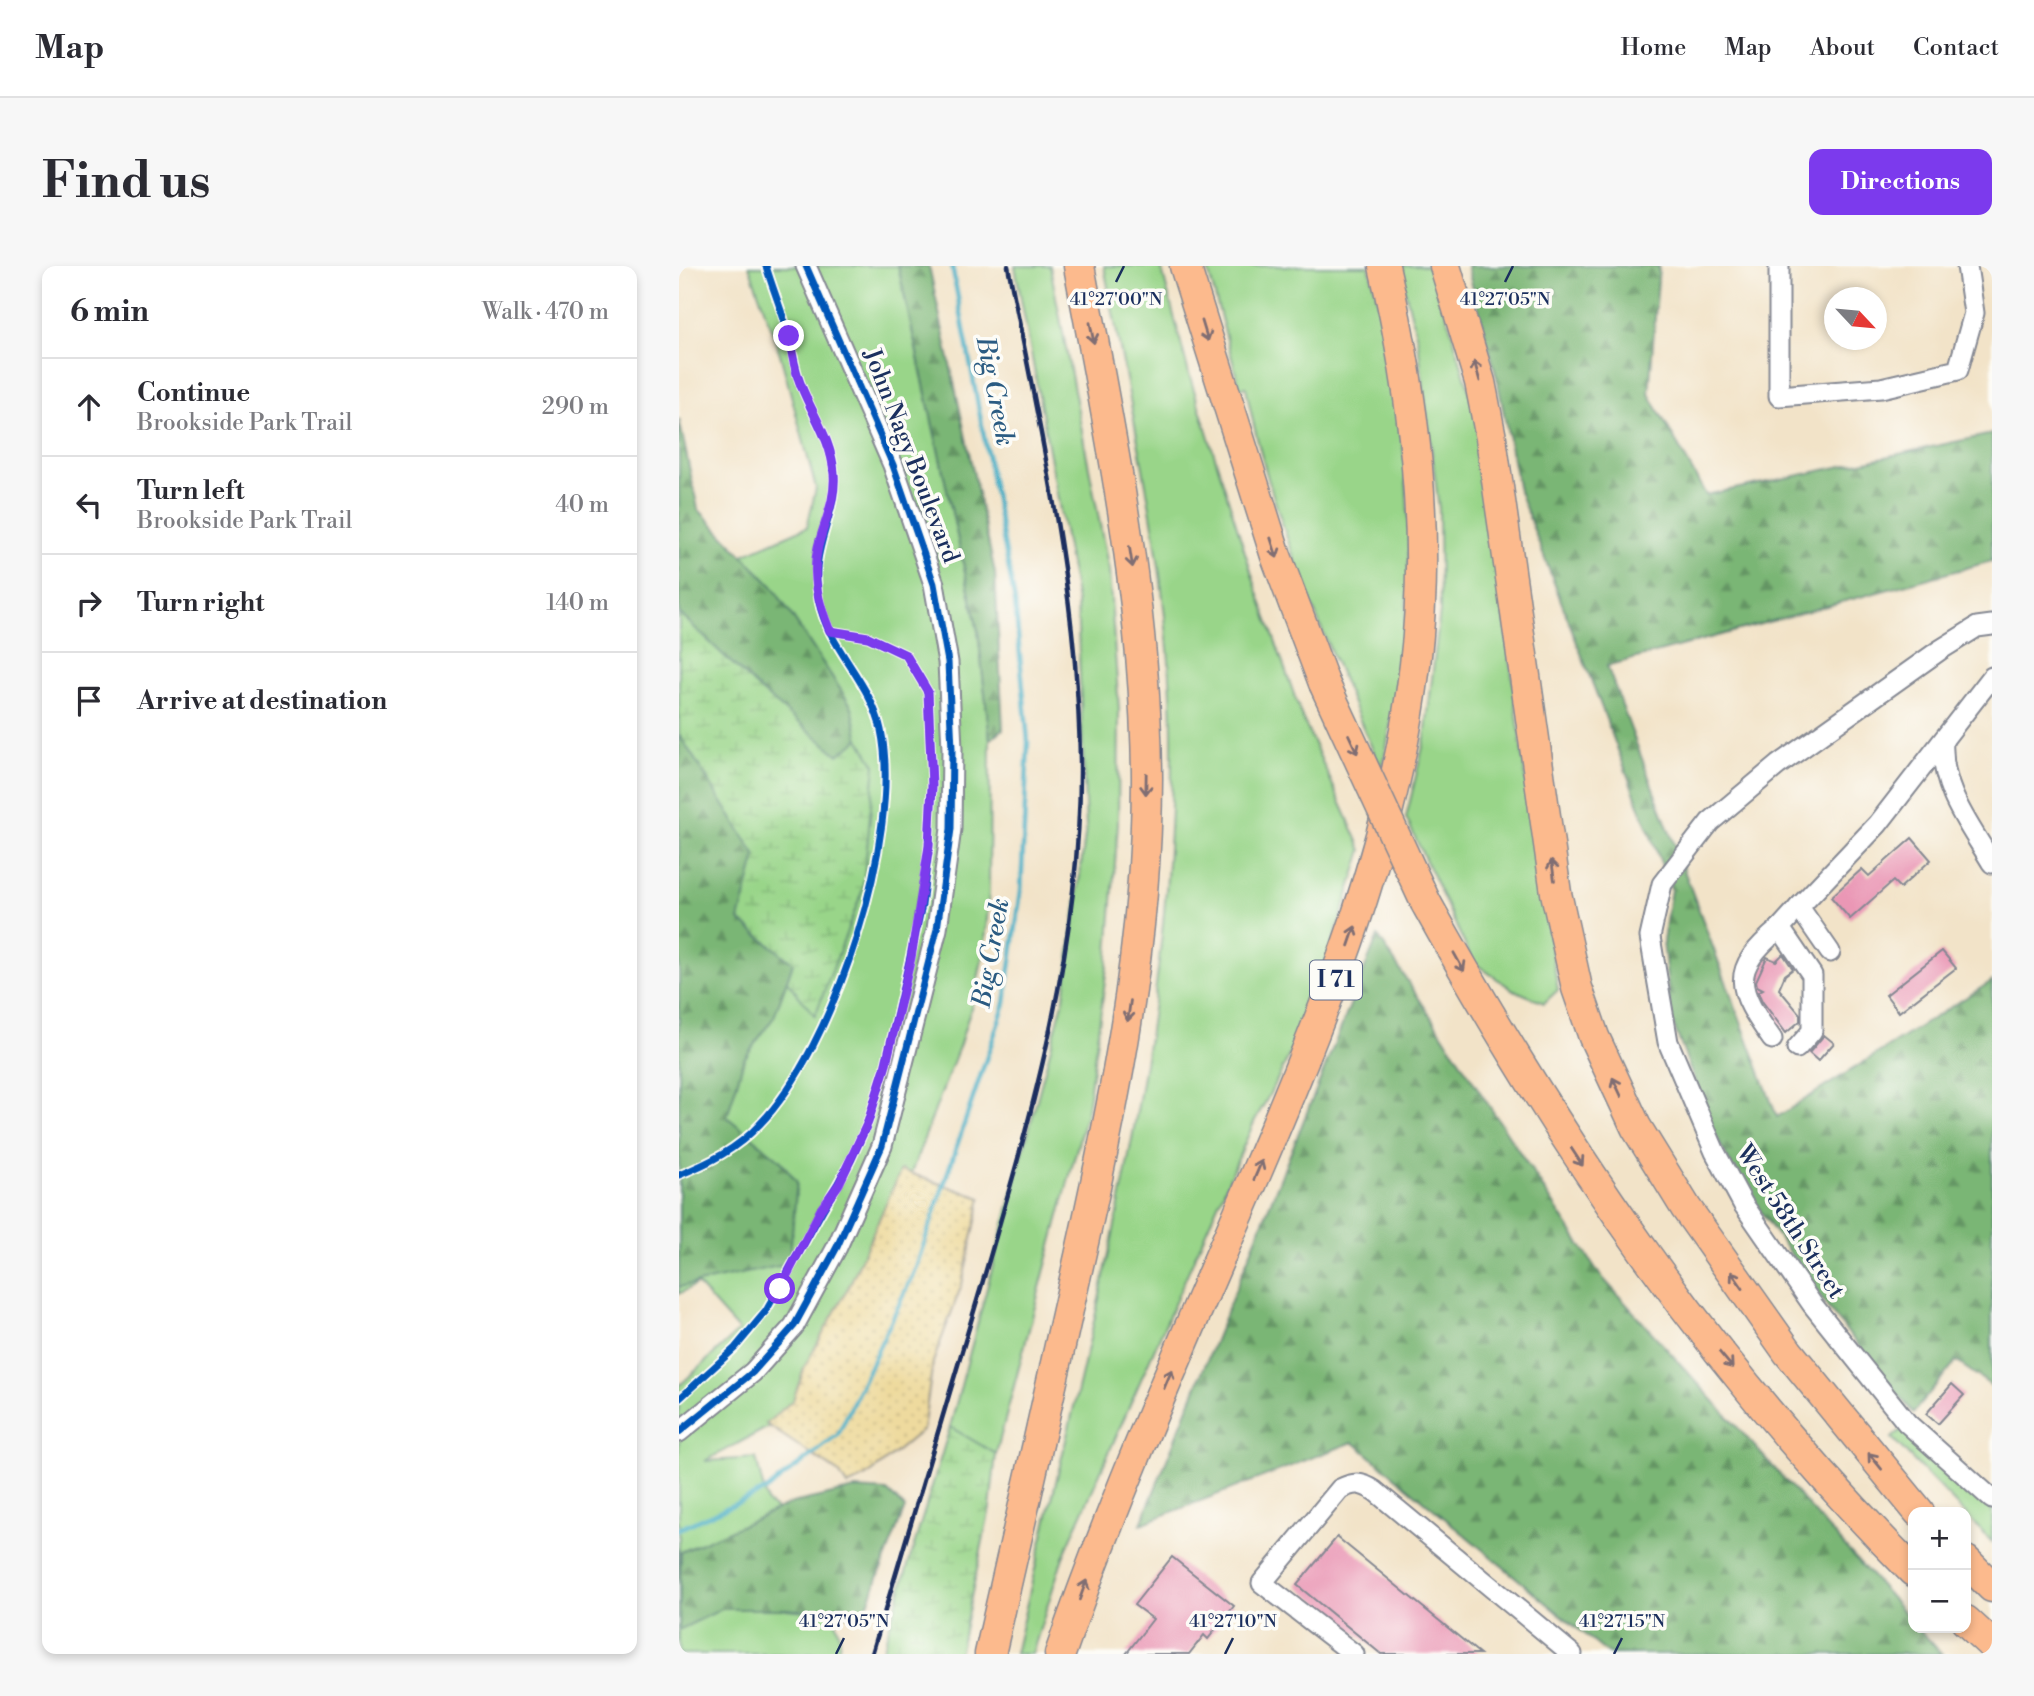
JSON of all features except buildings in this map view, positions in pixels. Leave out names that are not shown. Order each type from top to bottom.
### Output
[{"type":"highway","points":[[990,1654],[1116,1096],[1132,993],[1143,884],[1146,727],[1138,615],[1119,477],[1079,266]]},
{"type":"highway","points":[[1185,266],[1276,556],[1324,682],[1426,903],[1542,1103],[1665,1284],[1819,1471],[1912,1570]]},
{"type":"highway","name":"I 71","points":[[1060,1654],[1120,1492],[1327,1004],[1357,920],[1392,790],[1415,664],[1421,538],[1415,433],[1399,330],[1384,266]]},
{"type":"highway","points":[[1445,266],[1480,382],[1489,427],[1556,893],[1577,988],[1594,1037],[1636,1127],[1685,1208],[1788,1352],[1915,1507]]},
{"type":"highway","points":[[1971,1566],[1992,1587]]},
{"type":"highway","points":[[1971,1626],[1992,1645]]},
{"type":"street","name":"John Nagy Boulevard","points":[[679,1432],[753,1372],[794,1325],[837,1247],[882,1146],[937,929],[951,829],[952,749],[948,662],[934,584],[893,465],[806,266]]},
{"type":"street","points":[[1779,266],[1779,396],[1881,388],[1958,369],[1974,313],[1967,266]]},
{"type":"street","name":"West 58th Street","points":[[1992,625],[1977,626],[1778,765],[1710,822],[1662,884],[1650,936],[1668,1042],[1715,1152],[1743,1204],[1812,1304],[1907,1423],[1992,1499]]},
{"type":"street","points":[[1773,1039],[1754,1013],[1745,993],[1742,974],[1749,959],[1878,824],[1992,677]]},
{"type":"street","points":[[1943,741],[1941,765],[1948,789],[1992,863]]},
{"type":"street","points":[[1799,907],[1830,952]]},
{"type":"street","points":[[1780,928],[1812,975],[1812,1031],[1797,1048]]},
{"type":"street","points":[[1354,1654],[1262,1583],[1340,1489],[1352,1482],[1364,1484],[1375,1491],[1572,1654]]},
{"type":"green space","points":[[749,266],[898,266],[978,631],[990,740],[989,893],[985,944],[975,995],[960,1044],[855,1321],[778,1422],[705,1461],[756,1458],[767,1503],[811,1533],[840,1638],[838,1654],[679,1654],[679,1386],[739,1331],[697,1284],[679,1294],[679,540],[702,573],[807,527],[816,488],[780,354]]},
{"type":"green space","points":[[898,266],[929,266],[995,573],[1003,729],[990,740],[978,631]]},
{"type":"green space","points":[[1015,266],[1050,266],[1109,571],[1119,710],[1118,824],[1107,967],[1087,1110],[996,1454],[950,1427],[1064,998],[1086,828],[1077,602]]},
{"type":"green space","points":[[1104,266],[1161,266],[1189,374],[1255,584],[1302,717],[1362,850],[1317,988],[1289,1056],[1255,1120],[1063,1557],[1032,1654],[1015,1654],[1121,1198],[1142,1083],[1158,967],[1169,851],[1172,735],[1165,616],[1149,499]]},
{"type":"green space","points":[[1207,266],[1369,266],[1396,394],[1408,526],[1404,633],[1382,771],[1322,631],[1285,533],[1256,435],[1246,387],[1240,388]]},
{"type":"green space","points":[[1399,266],[1432,266],[1480,427],[1532,830],[1558,990],[1544,1003],[1512,989],[1473,962],[1406,818],[1425,738],[1440,611],[1439,509],[1418,342]]},
{"type":"green space","points":[[1467,266],[1659,266],[1649,394],[1706,495],[1992,434],[1992,561],[1607,666],[1777,1117],[1992,981],[1992,1386],[1956,1361],[1913,1413],[1828,1308],[1738,1179],[1713,1130],[1671,1018],[1663,941],[1671,889],[1519,491],[1497,378]]},
{"type":"green space","points":[[679,419],[698,509],[772,586],[852,707],[859,739],[838,755],[761,691],[679,613]]},
{"type":"green space","points":[[679,613],[761,691],[838,755],[859,739],[875,765],[863,889],[815,1016],[787,981],[793,963],[739,920],[756,856],[679,734]]},
{"type":"green space","points":[[679,734],[756,856],[739,920],[793,963],[774,1017],[744,1059],[727,1117],[780,1160],[797,1182],[789,1264],[679,1287]]},
{"type":"green space","points":[[1378,936],[1600,1275],[1908,1616],[1908,1633],[1923,1633],[1942,1654],[1608,1654],[1353,1442],[1141,1524]]},
{"type":"green space","points":[[950,1427],[996,1454],[990,1508],[959,1654],[881,1654]]},
{"type":"green space","points":[[1903,1428],[1992,1508],[1992,1542],[1971,1520],[1971,1507],[1958,1507],[1892,1438]]},
{"type":"green space","points":[[855,1489],[887,1491],[905,1508],[863,1616],[786,1609],[722,1609],[679,1630],[681,1552],[792,1503]]},
{"type":"sand","points":[[901,1170],[981,1198],[962,1284],[933,1362],[923,1430],[877,1468],[847,1486],[839,1473],[766,1424],[793,1400],[805,1366],[850,1284]]},
{"type":"waterway","name":"Big Creek","points":[[679,1529],[766,1490],[838,1435],[915,1270],[1005,1003],[1021,891],[1028,742],[1015,602],[952,266]]},
{"type":"railway","points":[[872,1654],[1019,1155],[1051,1026],[1073,895],[1080,760],[1072,635],[1055,512],[1008,266]]},
{"type":"cycle path","points":[[679,1175],[722,1154],[750,1134],[787,1090],[813,1046],[836,994],[856,938],[872,881],[882,825],[885,774],[881,730],[868,696],[831,634],[819,601],[817,565],[832,504],[832,460],[800,382],[787,328],[766,266]]},
{"type":"cycle path","points":[[679,1432],[753,1372],[794,1326],[837,1247],[882,1146],[937,929],[951,829],[952,749],[948,662],[934,584],[893,465],[806,266]]},
{"type":"cycle path","points":[[679,1399],[735,1348],[766,1311],[851,1160],[868,1122],[885,1068],[922,905],[932,786],[928,692],[906,655],[868,637],[830,631]]},
{"type":"route","points":[[780,1289],[821,1209],[839,1184],[851,1160],[868,1122],[885,1068],[922,905],[932,786],[928,692],[916,668],[906,655],[868,637],[844,636],[830,631],[820,605],[815,574],[818,548],[834,494],[832,455],[803,391],[789,336]]}]
